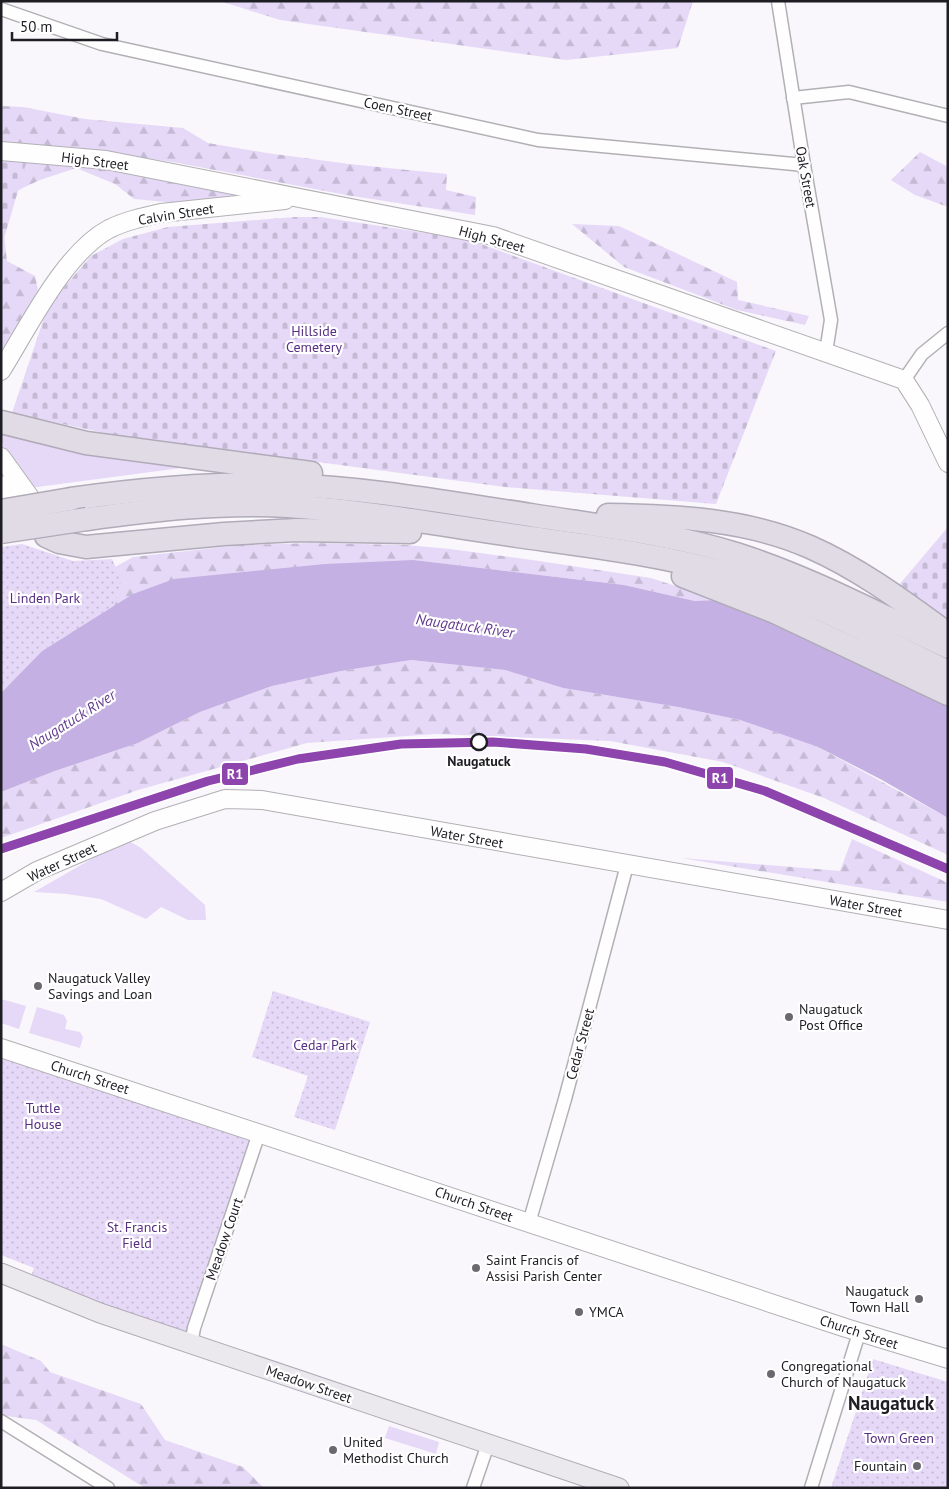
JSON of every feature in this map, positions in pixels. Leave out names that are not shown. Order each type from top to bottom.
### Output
[{"type":"highway","points":[[1,422],[108,447],[325,475],[388,488],[441,502]]},
{"type":"highway","points":[[1,510],[141,490],[185,486],[234,484],[287,485],[338,488],[646,533],[696,543],[775,612],[948,694]]},
{"type":"highway","points":[[1,532],[87,518],[185,507],[286,506],[334,510],[589,546],[696,580],[729,573],[778,569],[826,589],[948,647]]},
{"type":"highway","points":[[518,513],[705,520],[761,531],[810,547],[852,569],[948,634]]},
{"type":"highway","points":[[46,536],[59,542],[86,548],[224,534],[297,530],[489,532]]},
{"type":"highway","points":[[729,573],[811,606],[948,672]]},
{"type":"main road","name":"Meadow Street","points":[[1,1273],[100,1313],[619,1488]]},
{"type":"street","name":"Oak Street","points":[[778,1],[831,320],[826,352]]},
{"type":"street","name":"Coen Street","points":[[1,9],[102,44],[538,140],[804,165]]},
{"type":"street","points":[[793,98],[849,92],[948,116]]},
{"type":"street","name":"High Street","points":[[1,150],[106,160],[493,236],[904,380]]},
{"type":"street","name":"Calvin Street","points":[[1,371],[58,278],[75,257],[108,230],[160,213],[305,198]]},
{"type":"street","points":[[948,333],[922,354],[904,380],[920,405],[948,463]]},
{"type":"street","points":[[1,457],[44,517],[46,536]]},
{"type":"street","points":[[1,485],[27,518],[46,536]]},
{"type":"street","name":"Water Street","points":[[1,892],[37,871],[155,821],[225,800],[262,800],[948,920]]},
{"type":"street","name":"Cedar Street","points":[[529,1223],[565,1099],[627,865]]},
{"type":"street","name":"Church Street","points":[[1,1048],[859,1333],[948,1359]]},
{"type":"street","name":"Meadow Court","points":[[190,1344],[259,1133]]},
{"type":"street","points":[[811,1488],[859,1333]]},
{"type":"street","points":[[1,1420],[108,1488]]},
{"type":"street","points":[[473,1488],[488,1444]]},
{"type":"green space","points":[[220,1],[693,1],[678,48],[566,60],[280,20]]},
{"type":"green space","points":[[1,106],[23,107],[85,119],[183,128],[208,143],[267,153],[447,174],[446,190],[476,197],[475,215],[346,195],[178,163],[72,147],[1,144]]},
{"type":"green space","points":[[920,152],[948,167],[948,207],[915,195],[891,180]]},
{"type":"green space","points":[[1,157],[27,160],[1,249]]},
{"type":"green space","points":[[31,160],[121,168],[247,195],[187,204],[134,199],[115,184],[76,168],[40,180],[10,194],[3,226],[7,261],[35,276],[38,290],[17,330],[1,352],[1,164]]},
{"type":"green space","name":"Hillside Cemetery","points":[[295,217],[320,217],[467,239],[776,351],[716,504],[505,487],[109,434],[12,413],[46,312],[91,256],[123,239],[168,227]]},
{"type":"green space","points":[[572,224],[619,226],[737,282],[738,300],[809,316],[805,325],[737,310],[624,267]]},
{"type":"green space","points":[[1,430],[189,463],[181,468],[30,488],[14,468],[6,454],[3,447]]},
{"type":"green space","points":[[948,527],[948,622],[898,586]]},
{"type":"green space","points":[[311,543],[406,545],[539,561],[651,578],[691,591],[712,601],[695,601],[624,585],[414,560],[56,636],[95,578],[133,557],[241,545]]},
{"type":"green space","name":"Linden Park","points":[[22,544],[73,561],[112,559],[121,578],[115,605],[42,651],[1,693],[1,547]]},
{"type":"green space","points":[[411,660],[505,670],[563,688],[678,707],[740,720],[818,747],[948,818],[948,855],[824,798],[723,762],[610,741],[436,734],[307,743],[138,790],[1,838],[1,792],[55,771],[138,743],[200,712],[272,686],[341,671]]},
{"type":"green space","points":[[852,839],[948,883],[948,902],[681,858],[840,871]]},
{"type":"green space","points":[[129,841],[141,848],[205,905],[206,920],[188,920],[161,907],[146,919],[101,899],[34,892],[107,850]]},
{"type":"green space","name":"Cedar Park","points":[[273,991],[370,1022],[335,1130],[294,1117],[308,1076],[252,1057]]},
{"type":"green space","points":[[1,999],[26,1006],[19,1029],[1,1023]]},
{"type":"green space","points":[[37,1007],[64,1015],[67,1021],[65,1029],[80,1032],[83,1037],[80,1048],[29,1033]]},
{"type":"green space","name":"St. Francis Field","points":[[1,1058],[96,1090],[101,1076],[261,1132],[191,1344],[28,1285],[34,1268],[1,1255]]},
{"type":"green space","points":[[1,1344],[41,1361],[50,1372],[141,1404],[165,1440],[243,1467],[264,1488],[145,1488],[36,1420],[6,1416],[1,1412]]},
{"type":"green space","name":"Town Green","points":[[873,1359],[948,1382],[948,1488],[831,1488]]},
{"type":"green space","points":[[389,1426],[439,1442],[436,1454],[385,1438]]},
{"type":"water","name":"Naugatuck River","points":[[414,560],[624,585],[695,601],[722,600],[948,686],[948,818],[882,780],[818,747],[740,720],[678,707],[563,688],[505,670],[411,660],[341,671],[272,686],[200,712],[138,743],[55,771],[1,792],[1,693],[42,651],[133,594],[174,579],[325,564]]},
{"type":"transit line","name":"R1","points":[[1,849],[208,781],[298,759],[401,744],[493,742],[586,749],[665,762],[765,791],[948,869]]},
{"type":"place","name":"Naugatuck","points":[[479,742]]},
{"type":"place","name":"Naugatuck Valley Savings and Loan","points":[[38,986]]},
{"type":"place","name":"Naugatuck Post Office","points":[[789,1017]]},
{"type":"place","name":"Saint Francis of Assisi Parish Center","points":[[476,1268]]},
{"type":"place","name":"Naugatuck Town Hall","points":[[919,1299]]},
{"type":"place","name":"YMCA","points":[[579,1312]]},
{"type":"place","name":"Congregational Church of Naugatuck","points":[[771,1374]]},
{"type":"place","name":"United Methodist Church","points":[[333,1450]]},
{"type":"place","name":"Fountain","points":[[917,1466]]},
{"type":"district","name":"Naugatuck","points":[[891,1403]]},
{"type":"park label","name":"Tuttle House","points":[[43,1116]]}]
